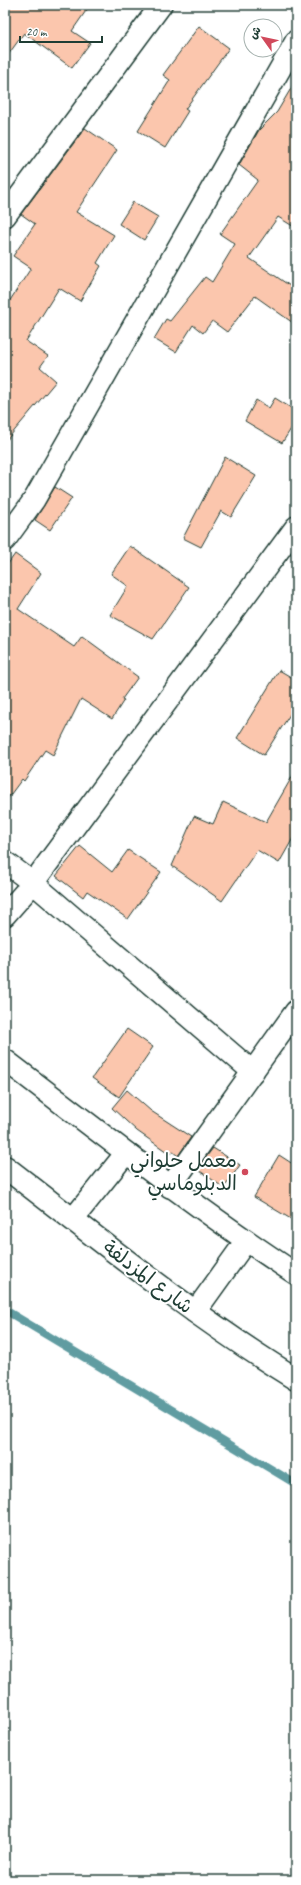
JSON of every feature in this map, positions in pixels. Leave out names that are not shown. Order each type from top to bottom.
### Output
[{"type":"street","points":[[5,216],[161,5]]},
{"type":"street","points":[[5,540],[34,500],[296,41]]},
{"type":"street","points":[[5,915],[33,883],[296,527]]},
{"type":"street","points":[[5,862],[33,883],[253,1072]]},
{"type":"street","points":[[170,1187],[296,1011]]},
{"type":"street","points":[[5,1060],[170,1187],[246,1242],[296,1274]]},
{"type":"street","points":[[73,1218],[126,1153]]},
{"type":"street","name":"شارع المزدلفة","points":[[5,1166],[73,1218],[117,1255],[195,1312],[296,1379]]},
{"type":"street","points":[[195,1312],[246,1242]]},
{"type":"building","points":[[5,5],[90,5],[72,31],[90,43],[72,68],[24,33],[5,59]]},
{"type":"building","points":[[199,26],[229,48],[185,109],[188,111],[165,148],[138,131],[170,80],[163,75]]},
{"type":"building","points":[[296,80],[296,228],[278,217],[249,258],[296,290],[296,325],[255,296],[227,332],[212,321],[203,333],[193,325],[176,352],[154,339],[166,319],[170,321],[205,277],[212,282],[235,244],[220,234],[258,180],[239,165],[259,130],[277,112]]},
{"type":"building","points":[[85,128],[117,150],[76,212],[114,235],[97,263],[101,266],[80,301],[59,288],[26,341],[48,356],[40,367],[56,381],[5,442],[5,308],[31,268],[13,256],[35,224],[21,214]]},
{"type":"building","points":[[133,202],[158,217],[144,240],[119,224]]},
{"type":"building","points":[[275,398],[296,411],[296,421],[282,443],[245,421],[256,400],[269,408]]},
{"type":"building","points":[[225,457],[256,476],[231,517],[221,511],[201,547],[183,538]]},
{"type":"building","points":[[55,487],[72,498],[50,530],[35,520]]},
{"type":"building","points":[[130,546],[189,587],[153,639],[110,615],[128,586],[111,574]]},
{"type":"building","points":[[15,554],[41,573],[18,609],[74,647],[82,636],[138,677],[122,699],[124,700],[112,719],[81,699],[53,755],[45,750],[24,781],[22,779],[5,802],[5,568]]},
{"type":"building","points":[[279,670],[296,680],[296,705],[264,755],[237,738]]},
{"type":"building","points":[[296,770],[296,833],[279,863],[257,850],[222,901],[172,866],[194,816],[213,824],[223,802],[266,822]]},
{"type":"building","points":[[80,846],[112,872],[128,850],[161,872],[128,919],[87,891],[83,897],[56,876]]},
{"type":"building","points":[[127,1029],[153,1047],[119,1097],[92,1078]]},
{"type":"building","points":[[127,1090],[151,1111],[191,1137],[178,1156],[172,1151],[170,1154],[137,1131],[112,1108]]},
{"type":"building","points":[[213,1148],[240,1165],[224,1188],[197,1169]]},
{"type":"building","points":[[279,1155],[296,1166],[296,1222],[254,1197]]},
{"type":"waterway","points":[[5,1310],[296,1484]]},
{"type":"place","name":"معمل حلواني الدبلوماسي","points":[[245,1172]]}]
